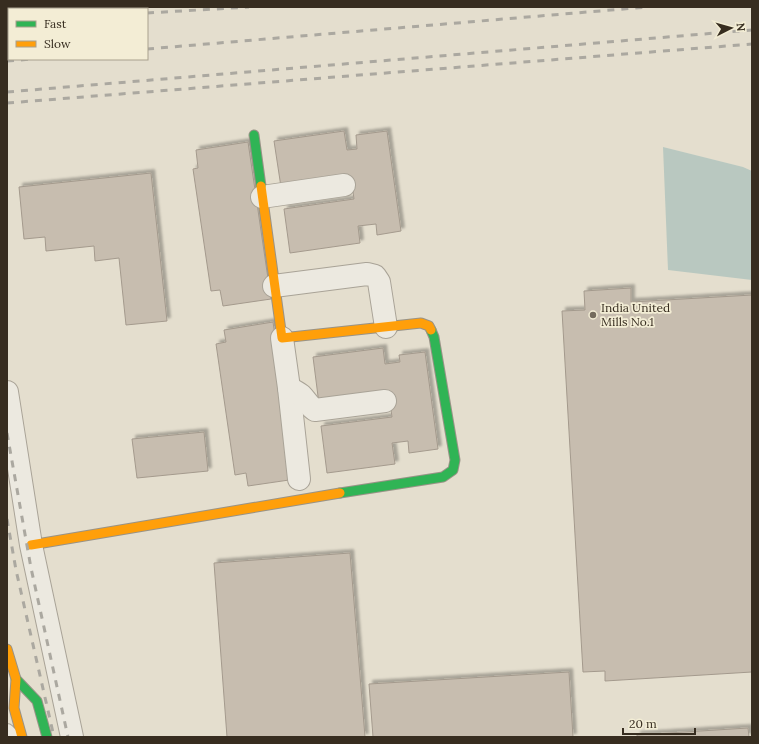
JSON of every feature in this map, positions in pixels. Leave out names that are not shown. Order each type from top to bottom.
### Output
[{"type":"street","points":[[254,135],[289,388],[299,479]]},
{"type":"street","points":[[262,197],[344,185]]},
{"type":"street","points":[[274,286],[367,274],[375,276],[379,282],[386,327]]},
{"type":"street","points":[[31,545],[301,499],[443,477],[453,470],[455,460],[434,337],[429,326],[421,323],[282,338]]},
{"type":"street","points":[[289,388],[303,397],[309,406],[315,410],[385,401]]},
{"type":"street","points":[[7,392],[31,545],[72,737]]},
{"type":"street","points":[[7,649],[16,679],[14,708],[22,737]]},
{"type":"street","points":[[16,679],[37,701],[47,735]]},
{"type":"lane","points":[[7,731],[13,737]]},
{"type":"shaded area","points":[[663,147],[743,167],[752,171],[752,280],[668,270]]},
{"type":"building","points":[[344,131],[347,150],[357,149],[356,135],[387,131],[401,231],[377,235],[376,224],[358,226],[360,243],[290,253],[284,209],[354,199],[351,177],[281,187],[274,141]]},
{"type":"building","points":[[248,142],[271,299],[223,306],[220,290],[211,291],[193,169],[198,168],[196,150]]},
{"type":"building","points":[[151,173],[167,321],[126,325],[119,258],[95,261],[94,246],[46,251],[45,237],[24,239],[19,187]]},
{"type":"building","points":[[631,288],[631,302],[752,295],[752,672],[605,681],[605,671],[583,672],[562,311],[585,310],[584,291]]},
{"type":"building","points":[[273,322],[296,479],[248,486],[246,473],[235,475],[216,344],[226,342],[224,330]]},
{"type":"building","points":[[383,348],[385,364],[400,362],[399,355],[425,352],[438,449],[409,453],[408,441],[392,443],[395,464],[327,473],[321,426],[392,417],[389,395],[319,404],[313,357]]},
{"type":"building","points":[[204,432],[208,471],[137,478],[132,439]]},
{"type":"building","points":[[350,553],[365,737],[227,737],[214,563]]},
{"type":"building","points":[[569,672],[573,737],[373,737],[369,684]]},
{"type":"building","points":[[748,728],[749,737],[637,737],[637,735]]},
{"type":"railway","points":[[148,13],[249,7]]},
{"type":"railway","points":[[148,49],[647,7]]},
{"type":"railway","points":[[7,92],[752,30]]},
{"type":"railway","points":[[7,103],[752,44]]},
{"type":"railway","points":[[7,61],[20,60]]},
{"type":"railway","points":[[7,433],[31,568],[68,737]]},
{"type":"railway","points":[[7,519],[16,570],[54,737]]},
{"type":"traffic: fast","points":[[254,135],[261,186]]},
{"type":"traffic: fast","points":[[340,493],[443,477],[453,470],[455,460],[434,337],[431,330]]},
{"type":"traffic: fast","points":[[16,679],[37,701],[47,737]]},
{"type":"traffic: slow","points":[[261,186],[282,338],[421,323],[429,326],[431,330]]},
{"type":"traffic: slow","points":[[31,545],[340,493]]},
{"type":"traffic: slow","points":[[7,649],[16,679],[14,708],[22,737]]},
{"type":"place","name":"India United Mills No.1","points":[[593,315]]}]
